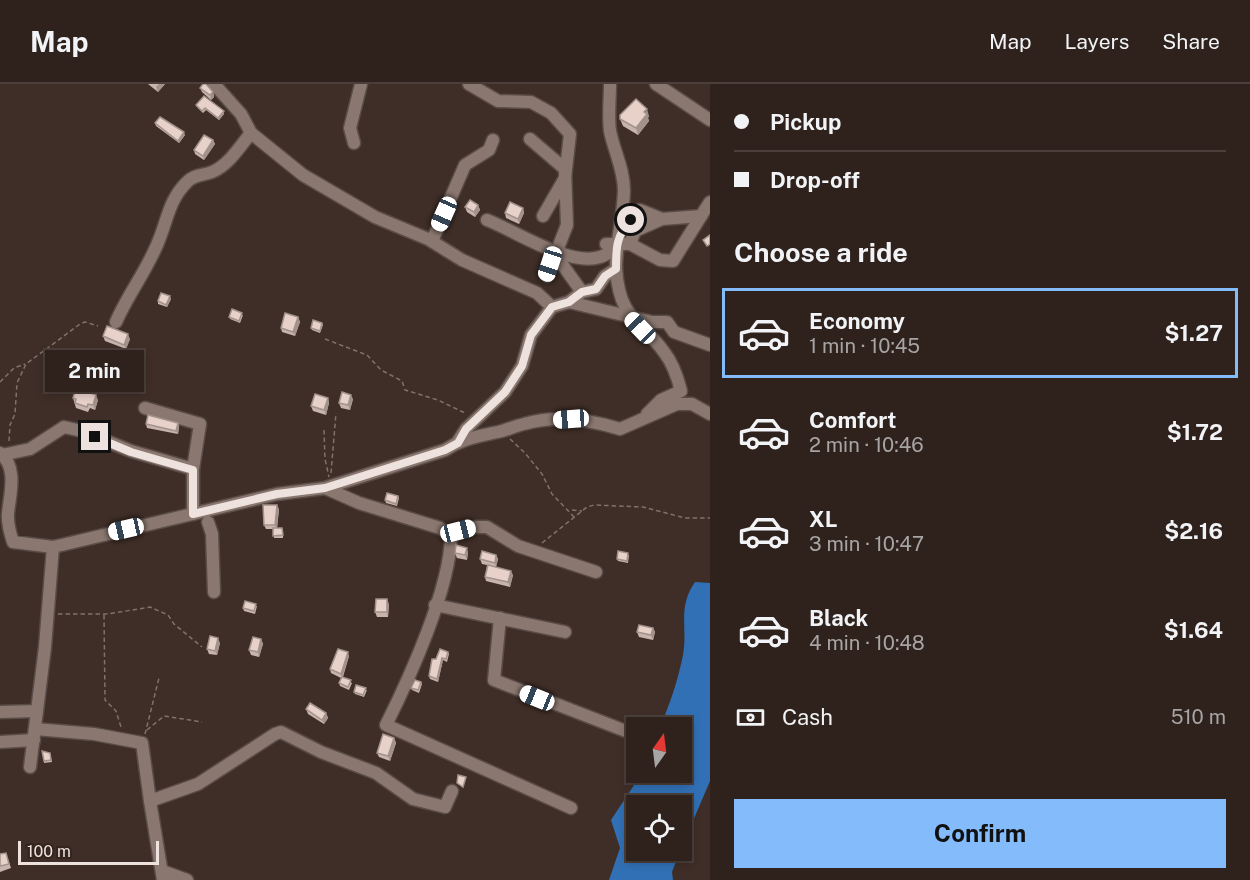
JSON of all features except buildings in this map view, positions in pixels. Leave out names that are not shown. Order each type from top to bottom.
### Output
[{"type":"street","points":[[214,84],[242,114],[251,133],[303,175],[375,217],[432,241],[462,260],[537,293],[552,307]]},
{"type":"street","points":[[354,143],[350,128],[361,84]]},
{"type":"street","points":[[469,84],[498,101],[531,102],[551,112],[570,134],[565,178],[543,216]]},
{"type":"street","points":[[610,84],[610,132],[620,157],[624,190],[620,216],[622,229]]},
{"type":"street","points":[[656,84],[710,120]]},
{"type":"street","points":[[116,322],[160,238],[169,206],[176,195],[189,180],[198,174],[212,172],[232,157],[251,133]]},
{"type":"street","points":[[530,139],[564,169],[567,225],[546,276]]},
{"type":"street","points":[[432,241],[465,165],[489,150],[493,140]]},
{"type":"street","points":[[613,245],[630,244],[660,260],[674,261],[710,202]]},
{"type":"street","points":[[487,220],[515,231],[554,253],[600,258],[640,210],[662,219]]},
{"type":"street","points":[[630,244],[635,231],[662,219],[702,216]]},
{"type":"street","points":[[613,245],[618,288],[629,316],[665,352],[681,391],[661,400],[639,422]]},
{"type":"street","points":[[554,253],[582,292]]},
{"type":"street","points":[[458,443],[511,383],[522,366],[531,335],[552,307],[569,302],[582,292],[596,289],[605,276],[616,269]]},
{"type":"street","points":[[569,302],[652,322],[667,322],[674,332],[710,345]]},
{"type":"street","points":[[193,470],[131,452],[82,430],[64,427],[30,449],[1,454],[9,464],[12,482],[8,515],[13,542],[52,547],[201,515],[277,494],[328,487],[412,463],[473,436],[503,431],[525,423],[571,419],[586,424],[598,422],[620,429],[677,404],[692,404],[710,414]]},
{"type":"street","points":[[145,408],[200,424],[193,470],[201,515],[212,534],[214,592]]},
{"type":"street","points":[[328,487],[359,503],[440,528],[451,536]]},
{"type":"street","points":[[451,536],[475,527],[487,527],[518,546],[596,572]]},
{"type":"street","points":[[451,536],[447,566],[435,605],[404,688],[386,725],[571,808]]},
{"type":"street","points":[[30,767],[48,614],[52,547]]},
{"type":"street","points":[[435,605],[565,632]]},
{"type":"street","points":[[500,618],[494,680],[626,731]]},
{"type":"street","points":[[0,712],[37,711]]},
{"type":"street","points":[[150,801],[198,784],[281,732],[321,752],[376,773],[413,799],[445,807],[452,791]]},
{"type":"street","points":[[0,742],[34,734],[94,734],[127,740],[144,737],[150,801],[163,876],[187,880]]},
{"type":"path","points":[[0,382],[19,364],[26,363],[80,324],[85,322],[98,326]]},
{"type":"path","points":[[326,339],[367,355],[381,370],[402,381],[405,390],[438,400],[476,420]]},
{"type":"path","points":[[16,451],[9,444],[9,425],[15,414],[17,383],[26,363]]},
{"type":"path","points":[[328,487],[336,413]]},
{"type":"path","points":[[324,430],[328,487]]},
{"type":"path","points":[[503,431],[542,474],[552,494],[571,510],[575,518]]},
{"type":"path","points":[[532,550],[587,507],[613,504],[663,510],[685,518],[710,518]]},
{"type":"path","points":[[571,510],[583,511]]},
{"type":"path","points":[[48,614],[104,614],[150,607],[168,615],[174,624],[202,646]]},
{"type":"path","points":[[104,614],[105,700],[116,711],[127,740]]},
{"type":"path","points":[[144,737],[159,678]]},
{"type":"path","points":[[144,737],[164,716],[202,722]]},
{"type":"water","points":[[695,582],[710,583],[710,781],[692,823],[692,795],[627,795],[635,783],[692,783],[692,717],[664,717],[683,655],[685,609]]},
{"type":"water","points":[[626,797],[626,861],[676,861],[672,872],[673,880],[609,880],[620,848],[611,820]]},
{"type":"route","points":[[95,437],[131,452],[193,470],[193,514],[277,494],[325,488],[412,463],[445,450],[458,443],[466,429],[485,414],[505,392],[522,366],[531,335],[552,307],[569,302],[582,292],[596,289],[605,276],[616,269],[616,244],[622,229],[631,220]]}]
